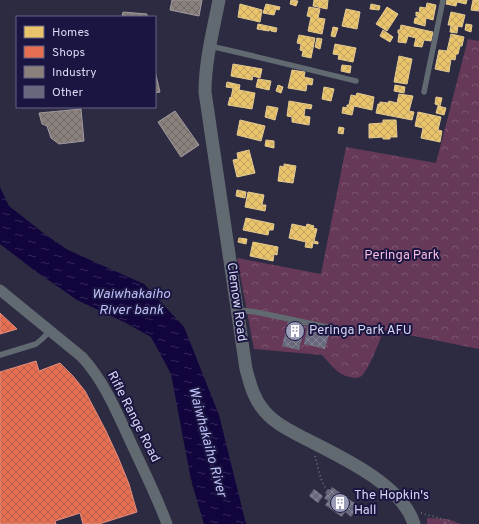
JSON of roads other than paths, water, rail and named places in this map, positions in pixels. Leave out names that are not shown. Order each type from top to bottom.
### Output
[{"type":"street","name":"Clemow Road","points":[[219,0],[205,77],[206,100],[246,369],[255,397],[262,409],[272,419],[285,428],[362,470],[390,489],[407,509],[414,524]]},
{"type":"street","name":"Rifle Range Road","points":[[0,290],[82,357],[92,368],[100,380],[120,420],[167,524]]},
{"type":"lane","points":[[424,92],[443,0]]},
{"type":"lane","points":[[210,46],[270,59],[283,64],[356,81]]},
{"type":"lane","points":[[238,310],[256,312],[327,327]]},
{"type":"lane","points":[[0,355],[36,344],[50,331]]},
{"type":"water","name":"Waiwhakaiho River bank","points":[[0,187],[9,206],[46,235],[68,250],[144,284],[184,327],[219,415],[246,524],[204,524],[191,480],[171,374],[151,337],[126,323],[77,300],[0,244]]},
{"type":"place","name":"Peringa Park AFU","points":[[295,331]]},
{"type":"place","name":"The Hopkin's Hall","points":[[340,503]]},
{"type":"park label","name":"Peringa Park","points":[[402,256]]},
{"type":"water label","name":"Waiwhakaiho River","points":[[207,442]]}]
